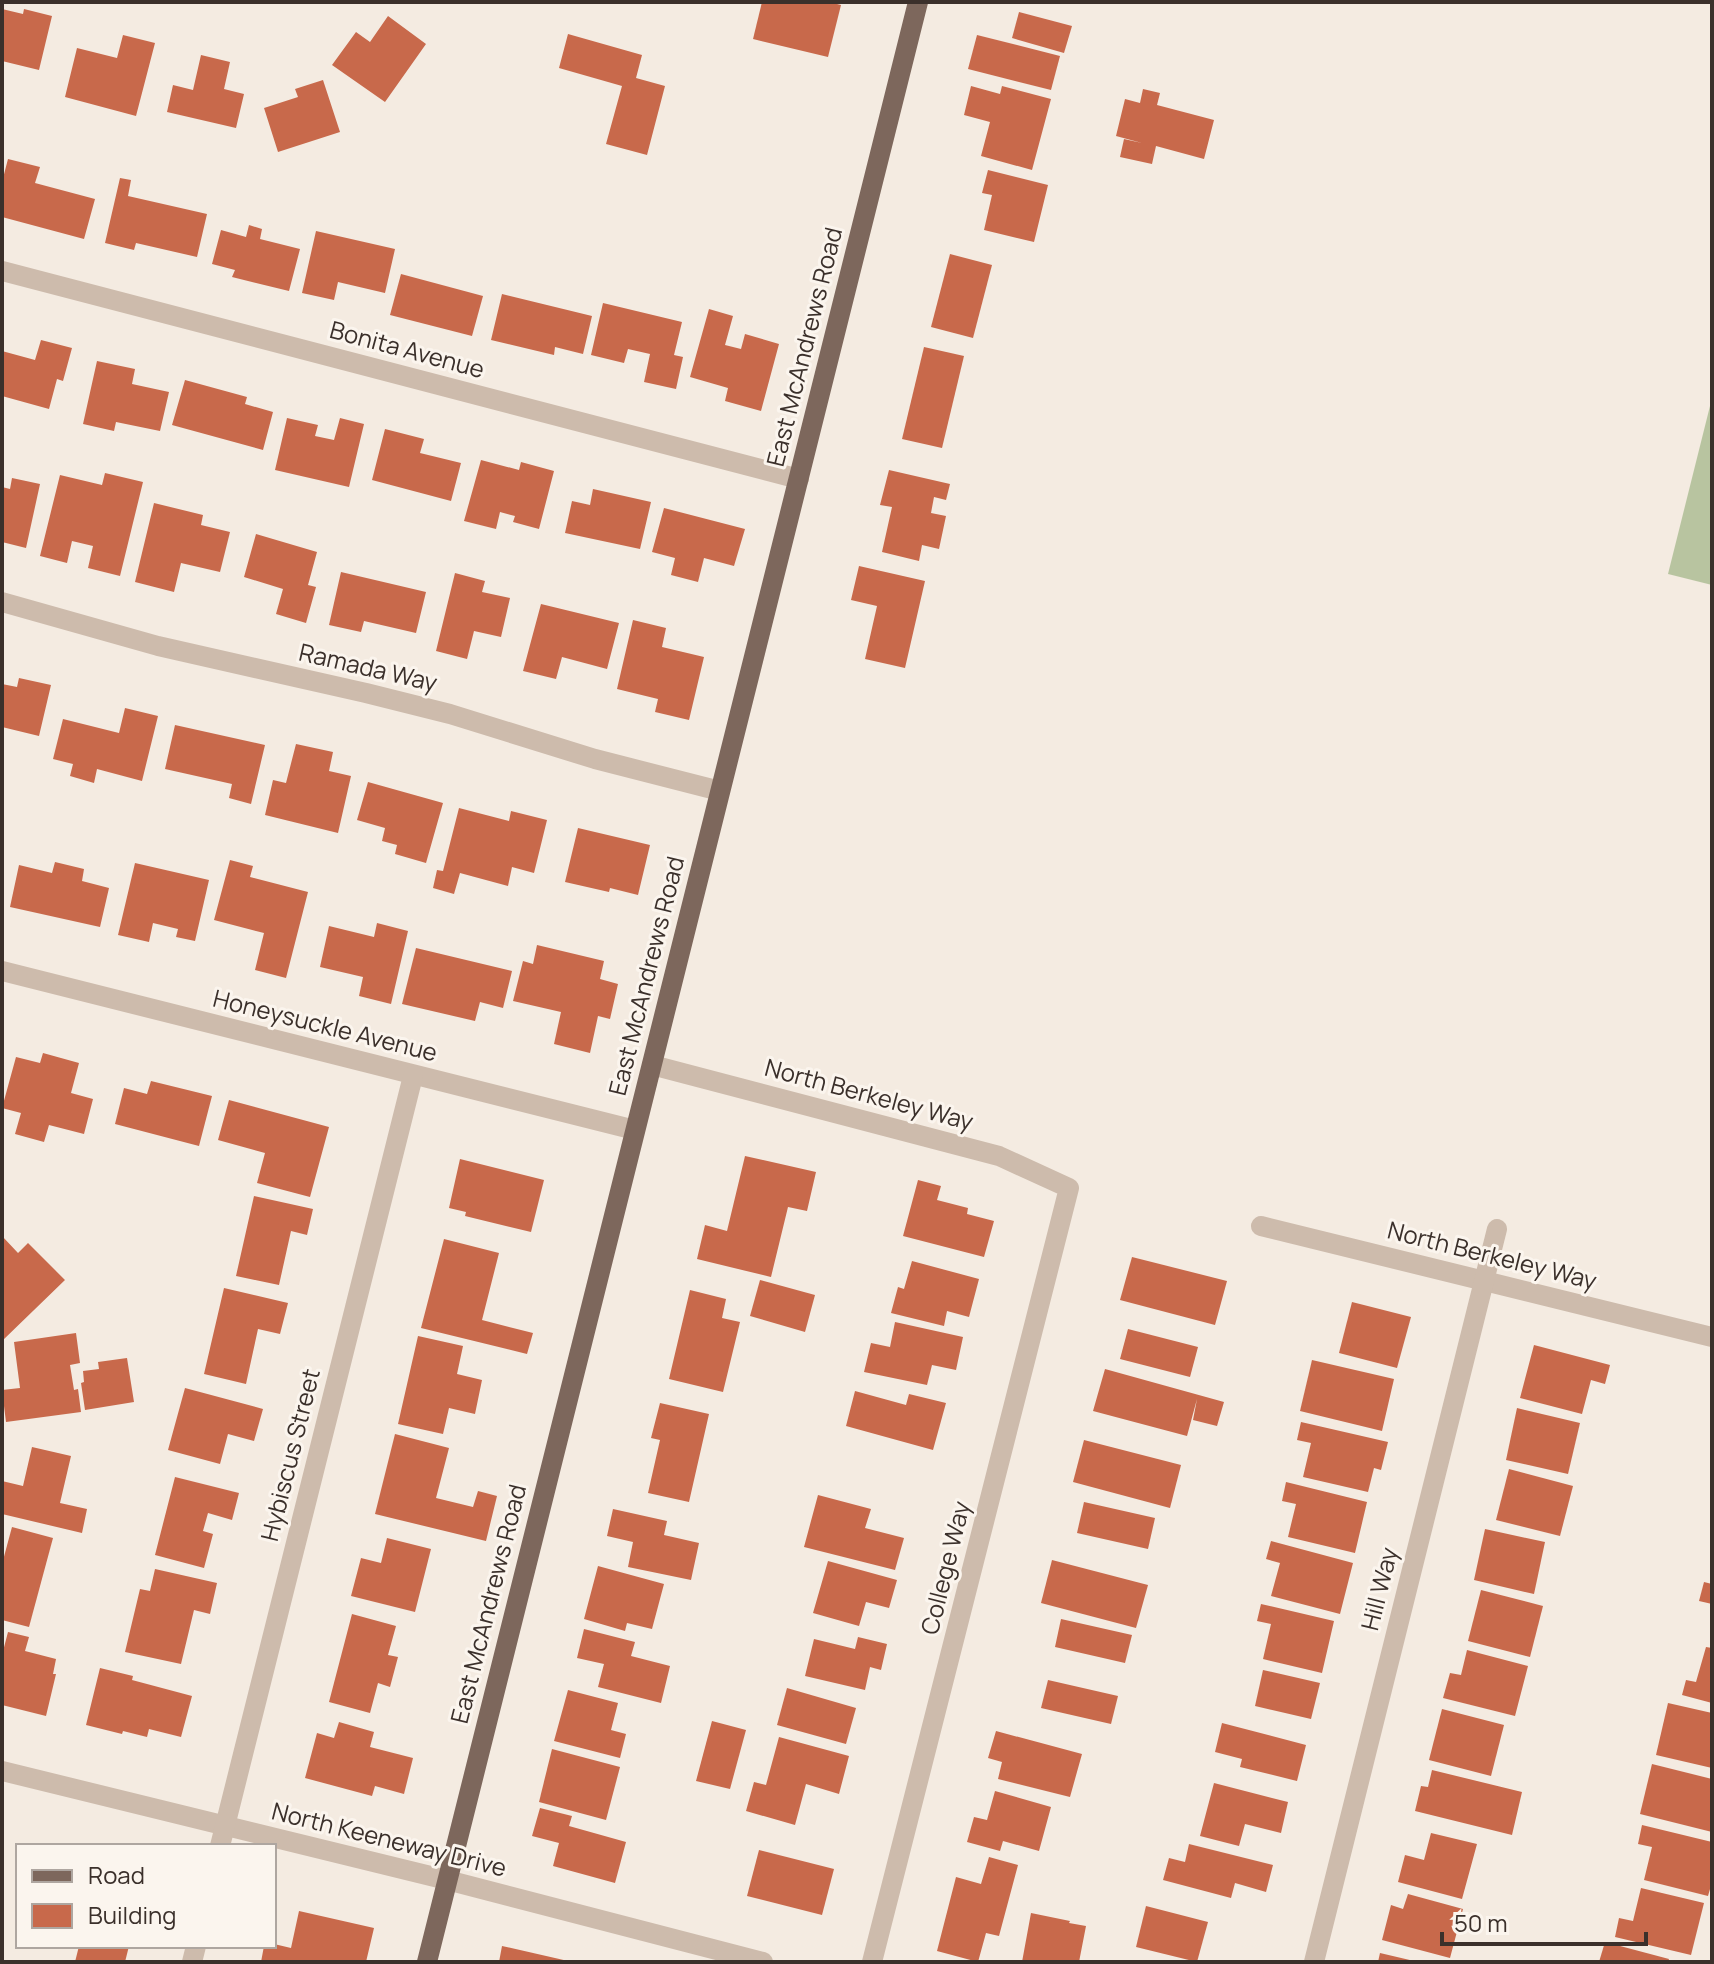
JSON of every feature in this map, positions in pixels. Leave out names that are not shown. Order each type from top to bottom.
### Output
[{"type":"main road","name":"East McAndrews Road","points":[[427,1962],[918,2]]},
{"type":"street","name":"Bonita Avenue","points":[[2,271],[799,479]]},
{"type":"street","name":"Ramada Way","points":[[2,602],[158,646],[450,714],[595,759],[720,791]]},
{"type":"street","name":"Honeysuckle Avenue","points":[[2,971],[635,1130]]},
{"type":"street","name":"North Berkeley Way","points":[[652,1065],[999,1156],[1069,1188]]},
{"type":"street","name":"Hybiscus Street","points":[[223,1836],[413,1076]]},
{"type":"street","name":"College Way","points":[[872,1962],[1069,1188]]},
{"type":"street","name":"North Berkeley Way","points":[[1261,1226],[1712,1337]]},
{"type":"street","name":"Hill Way","points":[[1314,1962],[1497,1229]]},
{"type":"street","name":"North Keeneway Drive","points":[[2,1771],[223,1836],[264,1844]]},
{"type":"street","name":"North Keeneway Drive","points":[[276,1846],[447,1880],[763,1962]]},
{"type":"green space","points":[[1712,398],[1712,585],[1668,574]]},
{"type":"building","points":[[762,2],[829,2],[841,5],[828,57],[753,39]]},
{"type":"building","points":[[2,9],[23,14],[24,9],[52,16],[39,70],[2,61]]},
{"type":"building","points":[[1019,12],[1072,26],[1064,53],[1012,38]]},
{"type":"building","points":[[388,16],[426,44],[385,102],[332,65],[356,32],[370,42]]},
{"type":"building","points":[[568,34],[642,55],[636,78],[665,86],[647,155],[606,144],[622,86],[559,68]]},
{"type":"building","points":[[123,35],[155,43],[136,116],[65,97],[77,48],[117,58]]},
{"type":"building","points":[[977,35],[1060,56],[1051,90],[968,69]]},
{"type":"building","points":[[201,55],[230,62],[224,89],[244,94],[236,128],[167,112],[173,85],[193,90]]},
{"type":"building","points":[[323,80],[340,132],[278,152],[264,108],[298,97],[295,89]]},
{"type":"building","points":[[971,86],[1000,94],[1002,86],[1051,99],[1032,170],[981,156],[990,122],[964,115]]},
{"type":"building","points":[[1143,89],[1160,93],[1157,105],[1214,120],[1204,159],[1156,146],[1152,164],[1120,157],[1124,139],[1142,143],[1116,136],[1125,99],[1140,103]]},
{"type":"building","points":[[8,159],[40,167],[35,183],[95,199],[84,239],[2,217],[2,182]]},
{"type":"building","points":[[988,170],[1048,185],[1034,242],[984,230],[992,195],[982,193]]},
{"type":"building","points":[[120,178],[131,180],[128,196],[207,214],[197,257],[136,243],[134,250],[105,243]]},
{"type":"building","points":[[249,225],[262,229],[260,239],[300,249],[289,291],[232,277],[235,270],[212,264],[221,230],[246,237]]},
{"type":"building","points":[[316,231],[395,249],[385,293],[338,282],[334,300],[302,293]]},
{"type":"building","points":[[950,254],[992,265],[973,338],[931,327]]},
{"type":"building","points":[[401,274],[483,296],[472,336],[390,315]]},
{"type":"building","points":[[502,294],[592,316],[583,354],[555,347],[554,355],[491,340]]},
{"type":"building","points":[[603,303],[682,322],[674,355],[683,357],[676,389],[644,382],[650,354],[628,349],[624,363],[591,355]]},
{"type":"building","points":[[709,309],[733,316],[725,345],[741,349],[745,334],[779,344],[761,411],[725,401],[728,388],[690,377]]},
{"type":"building","points":[[41,340],[72,348],[63,381],[57,379],[49,409],[2,396],[2,351],[35,360]]},
{"type":"building","points":[[924,347],[964,356],[942,448],[902,439]]},
{"type":"building","points":[[97,361],[135,369],[132,384],[169,392],[160,431],[116,422],[114,431],[83,424]]},
{"type":"building","points":[[185,380],[247,397],[245,404],[273,412],[263,450],[172,425]]},
{"type":"building","points":[[287,418],[318,425],[315,436],[334,440],[340,418],[364,424],[349,487],[275,470]]},
{"type":"building","points":[[385,429],[424,439],[420,453],[461,463],[451,501],[372,480]]},
{"type":"building","points":[[481,460],[519,470],[521,462],[554,471],[539,529],[513,522],[515,516],[500,512],[496,529],[464,521]]},
{"type":"building","points":[[889,470],[950,484],[946,500],[934,497],[931,513],[946,516],[939,549],[922,545],[919,561],[882,552],[892,507],[880,505]]},
{"type":"building","points":[[105,473],[143,482],[120,576],[88,568],[93,546],[72,541],[67,563],[40,556],[60,475],[102,485]]},
{"type":"building","points":[[12,478],[40,484],[26,548],[2,542],[2,487],[10,489]]},
{"type":"building","points":[[593,489],[651,502],[640,549],[565,533],[572,501],[590,505]]},
{"type":"building","points":[[154,503],[203,515],[201,525],[230,532],[220,572],[181,563],[174,592],[135,582]]},
{"type":"building","points":[[664,508],[745,529],[734,566],[704,558],[698,582],[671,575],[675,558],[652,552]]},
{"type":"building","points":[[256,534],[317,552],[308,585],[316,587],[306,623],[276,614],[283,589],[244,577]]},
{"type":"building","points":[[859,566],[925,581],[905,668],[865,659],[877,606],[851,600]]},
{"type":"building","points":[[341,572],[426,592],[416,633],[364,621],[361,632],[329,625]]},
{"type":"building","points":[[455,573],[485,581],[482,592],[510,598],[501,637],[474,631],[467,659],[436,651]]},
{"type":"building","points":[[541,604],[619,623],[607,669],[562,657],[556,679],[523,671]]},
{"type":"building","points":[[633,620],[666,628],[662,647],[704,657],[689,720],[655,712],[658,699],[617,689]]},
{"type":"building","points":[[19,678],[51,685],[39,736],[2,727],[2,684],[17,687]]},
{"type":"building","points":[[125,708],[158,716],[142,781],[97,769],[94,783],[70,776],[73,764],[53,759],[63,719],[119,733]]},
{"type":"building","points":[[175,725],[265,745],[251,804],[229,798],[232,784],[165,769]]},
{"type":"building","points":[[296,744],[333,752],[329,771],[351,776],[338,833],[265,815],[273,780],[286,783]]},
{"type":"building","points":[[368,782],[443,803],[426,863],[395,854],[397,845],[382,841],[385,828],[357,820]]},
{"type":"building","points":[[459,808],[509,821],[511,811],[547,820],[534,873],[512,867],[508,886],[460,873],[454,894],[433,888],[437,870],[443,871]]},
{"type":"building","points":[[578,828],[650,845],[638,895],[565,882]]},
{"type":"building","points":[[230,860],[253,866],[250,877],[308,892],[286,978],[255,970],[264,933],[214,920]]},
{"type":"building","points":[[55,862],[84,869],[82,881],[109,888],[100,927],[10,907],[19,865],[52,873]]},
{"type":"building","points":[[135,863],[209,880],[195,941],[176,937],[178,929],[153,923],[149,942],[118,935]]},
{"type":"building","points":[[377,923],[408,931],[391,1004],[359,996],[363,977],[320,967],[329,926],[374,937]]},
{"type":"building","points":[[537,945],[604,961],[600,979],[618,984],[610,1019],[598,1016],[590,1053],[554,1044],[561,1012],[513,1001],[523,961],[533,964]]},
{"type":"building","points":[[416,948],[512,971],[503,1008],[480,1002],[475,1021],[402,1004]]},
{"type":"building","points":[[43,1053],[79,1063],[71,1093],[93,1099],[84,1134],[49,1125],[44,1142],[15,1134],[21,1113],[2,1108],[16,1057],[40,1063]]},
{"type":"building","points":[[151,1081],[212,1096],[199,1146],[115,1124],[124,1088],[147,1094]]},
{"type":"building","points":[[229,1100],[329,1127],[310,1197],[257,1183],[265,1153],[218,1140]]},
{"type":"building","points":[[745,1156],[816,1172],[807,1211],[788,1207],[771,1277],[697,1259],[705,1225],[727,1231]]},
{"type":"building","points":[[460,1159],[544,1180],[531,1232],[465,1216],[466,1212],[449,1208]]},
{"type":"building","points":[[918,1180],[941,1186],[937,1200],[968,1208],[967,1214],[994,1221],[984,1257],[903,1236]]},
{"type":"building","points":[[254,1196],[313,1209],[307,1235],[291,1231],[279,1285],[236,1276]]},
{"type":"building","points":[[2,1236],[18,1253],[28,1243],[65,1280],[2,1341]]},
{"type":"building","points":[[444,1239],[499,1253],[482,1320],[533,1333],[527,1354],[421,1328]]},
{"type":"building","points":[[1132,1257],[1227,1281],[1215,1325],[1120,1300]]},
{"type":"building","points":[[912,1261],[979,1279],[969,1317],[947,1311],[944,1326],[891,1313],[898,1287],[904,1289]]},
{"type":"building","points":[[760,1280],[815,1295],[805,1332],[750,1316]]},
{"type":"building","points":[[224,1288],[288,1303],[280,1334],[258,1329],[246,1384],[204,1374]]},
{"type":"building","points":[[690,1290],[726,1299],[722,1318],[740,1322],[723,1392],[669,1379]]},
{"type":"building","points":[[1352,1302],[1411,1317],[1397,1368],[1339,1353]]},
{"type":"building","points":[[895,1322],[963,1337],[956,1370],[932,1365],[927,1385],[864,1372],[871,1343],[890,1347]]},
{"type":"building","points":[[1128,1329],[1198,1347],[1190,1377],[1120,1359]]},
{"type":"building","points":[[76,1333],[80,1363],[70,1365],[81,1412],[6,1422],[2,1390],[20,1388],[14,1342]]},
{"type":"building","points":[[418,1336],[463,1346],[457,1374],[482,1380],[475,1414],[449,1408],[443,1434],[398,1424]]},
{"type":"building","points":[[1534,1345],[1610,1365],[1605,1384],[1591,1380],[1582,1414],[1520,1398]]},
{"type":"building","points":[[127,1358],[134,1402],[85,1410],[81,1383],[84,1382],[83,1371],[99,1369],[98,1362]]},
{"type":"building","points":[[1312,1360],[1394,1379],[1382,1431],[1300,1411]]},
{"type":"building","points":[[1105,1369],[1224,1402],[1217,1426],[1193,1420],[1197,1399],[1187,1436],[1093,1411]]},
{"type":"building","points":[[185,1388],[263,1409],[254,1441],[228,1434],[220,1464],[168,1450]]},
{"type":"building","points":[[855,1391],[906,1405],[909,1394],[946,1403],[933,1450],[846,1426]]},
{"type":"building","points":[[660,1403],[709,1414],[689,1502],[648,1493],[660,1440],[651,1438]]},
{"type":"building","points":[[1517,1408],[1580,1423],[1568,1474],[1506,1460]]},
{"type":"building","points":[[1301,1422],[1388,1442],[1381,1470],[1374,1468],[1368,1492],[1303,1477],[1311,1443],[1297,1440]]},
{"type":"building","points":[[395,1434],[449,1448],[436,1498],[473,1507],[478,1491],[497,1496],[486,1541],[375,1514]]},
{"type":"building","points":[[1084,1440],[1181,1465],[1170,1508],[1073,1482]]},
{"type":"building","points":[[32,1447],[71,1456],[60,1503],[87,1509],[82,1533],[2,1514],[2,1481],[23,1486]]},
{"type":"building","points":[[1509,1469],[1573,1486],[1560,1536],[1496,1520]]},
{"type":"building","points":[[175,1477],[239,1493],[232,1520],[208,1513],[203,1531],[213,1534],[204,1568],[155,1555]]},
{"type":"building","points":[[1286,1482],[1367,1502],[1355,1553],[1288,1537],[1296,1504],[1282,1501]]},
{"type":"building","points":[[818,1495],[871,1509],[865,1528],[904,1538],[895,1570],[804,1547]]},
{"type":"building","points":[[1084,1502],[1155,1518],[1148,1549],[1077,1533]]},
{"type":"building","points":[[613,1509],[667,1521],[664,1535],[699,1543],[691,1580],[628,1567],[633,1542],[607,1536]]},
{"type":"building","points":[[12,1527],[53,1538],[29,1627],[2,1620],[2,1564]]},
{"type":"building","points":[[1485,1529],[1545,1542],[1534,1594],[1474,1580]]},
{"type":"building","points":[[387,1538],[431,1549],[415,1612],[351,1596],[361,1558],[381,1563]]},
{"type":"building","points":[[1271,1541],[1353,1563],[1340,1614],[1271,1596],[1280,1563],[1266,1559]]},
{"type":"building","points":[[1052,1560],[1148,1585],[1136,1628],[1041,1603]]},
{"type":"building","points":[[828,1561],[897,1580],[889,1608],[866,1602],[859,1626],[813,1613]]},
{"type":"building","points":[[598,1566],[664,1584],[652,1629],[627,1623],[625,1631],[584,1619]]},
{"type":"building","points":[[155,1569],[217,1583],[210,1614],[194,1610],[181,1664],[125,1652],[140,1589],[150,1591]]},
{"type":"building","points":[[1704,1582],[1712,1584],[1712,1604],[1699,1601]]},
{"type":"building","points":[[1481,1590],[1543,1606],[1530,1657],[1468,1641]]},
{"type":"building","points":[[1261,1604],[1334,1621],[1322,1673],[1263,1659],[1271,1624],[1257,1621]]},
{"type":"building","points":[[352,1614],[396,1626],[388,1655],[398,1657],[390,1687],[378,1683],[370,1713],[329,1702]]},
{"type":"building","points":[[1061,1619],[1132,1635],[1125,1663],[1055,1647]]},
{"type":"building","points":[[584,1629],[635,1642],[631,1656],[670,1666],[661,1703],[598,1687],[604,1664],[577,1658]]},
{"type":"building","points":[[8,1632],[29,1637],[25,1651],[56,1659],[53,1674],[56,1674],[46,1716],[2,1705],[2,1655]]},
{"type":"building","points":[[858,1637],[887,1644],[881,1670],[870,1667],[865,1690],[805,1676],[814,1639],[855,1649]]},
{"type":"building","points":[[1706,1647],[1712,1648],[1712,1703],[1682,1695],[1686,1680],[1696,1682]]},
{"type":"building","points":[[1467,1650],[1528,1666],[1515,1716],[1443,1698],[1450,1673],[1461,1675]]},
{"type":"building","points":[[100,1668],[192,1696],[181,1737],[149,1729],[147,1737],[123,1731],[122,1734],[86,1725]]},
{"type":"building","points":[[1263,1670],[1320,1683],[1311,1719],[1255,1706]]},
{"type":"building","points":[[1048,1680],[1118,1696],[1111,1724],[1041,1708]]},
{"type":"building","points":[[787,1688],[856,1708],[846,1744],[777,1725]]},
{"type":"building","points":[[568,1690],[618,1703],[611,1730],[626,1734],[620,1758],[554,1741]]},
{"type":"building","points":[[1668,1703],[1712,1713],[1712,1768],[1656,1755]]},
{"type":"building","points":[[1442,1709],[1504,1725],[1491,1776],[1429,1760]]},
{"type":"building","points":[[712,1721],[746,1730],[730,1789],[696,1781]]},
{"type":"building","points":[[339,1722],[374,1732],[370,1747],[413,1758],[404,1794],[375,1786],[372,1796],[305,1778],[317,1733],[334,1738]]},
{"type":"building","points":[[1222,1723],[1306,1745],[1297,1781],[1240,1767],[1242,1759],[1215,1752]]},
{"type":"building","points":[[996,1731],[1082,1754],[1070,1797],[998,1779],[1002,1762],[988,1758]]},
{"type":"building","points":[[779,1737],[849,1756],[839,1794],[806,1784],[795,1825],[746,1811],[754,1782],[766,1785]]},
{"type":"building","points":[[552,1749],[620,1767],[606,1820],[539,1802]]},
{"type":"building","points":[[1652,1764],[1712,1779],[1712,1832],[1640,1814]]},
{"type":"building","points":[[1432,1770],[1522,1792],[1512,1835],[1415,1811],[1421,1786],[1428,1787]]},
{"type":"building","points":[[1214,1783],[1288,1802],[1281,1833],[1245,1824],[1239,1846],[1200,1836]]},
{"type":"building","points":[[995,1791],[1051,1807],[1039,1851],[1003,1841],[1000,1851],[967,1842],[974,1817],[987,1820]]},
{"type":"building","points":[[540,1808],[572,1816],[569,1826],[626,1842],[615,1883],[553,1866],[559,1843],[532,1836]]},
{"type":"building","points":[[1642,1825],[1712,1842],[1712,1882],[1708,1896],[1644,1880],[1652,1847],[1638,1844]]},
{"type":"building","points":[[1431,1833],[1477,1844],[1462,1899],[1398,1882],[1405,1855],[1424,1860]]},
{"type":"building","points":[[1189,1844],[1273,1865],[1266,1892],[1235,1883],[1231,1898],[1163,1880],[1169,1858],[1185,1862]]},
{"type":"building","points":[[759,1850],[834,1869],[822,1915],[747,1896]]},
{"type":"building","points":[[989,1857],[1018,1865],[999,1936],[986,1933],[978,1962],[937,1951],[956,1877],[981,1884]]},
{"type":"building","points":[[1641,1888],[1704,1903],[1691,1955],[1615,1937],[1619,1918],[1633,1921]]},
{"type":"building","points":[[1408,1894],[1463,1909],[1450,1958],[1382,1940],[1391,1905],[1403,1909]]},
{"type":"building","points":[[1146,1906],[1208,1922],[1197,1962],[1136,1947]]},
{"type":"building","points":[[299,1911],[374,1928],[366,1962],[261,1962],[264,1948],[276,1948],[276,1944],[291,1948]]},
{"type":"building","points":[[1031,1913],[1086,1926],[1079,1962],[1022,1962]]},
{"type":"building","points":[[1605,1942],[1669,1959],[1668,1962],[1599,1962]]},
{"type":"building","points":[[502,1946],[568,1961],[568,1962],[499,1962]]},
{"type":"building","points":[[78,1948],[128,1948],[125,1962],[75,1962]]},
{"type":"building","points":[[1380,1953],[1414,1961],[1414,1962],[1378,1962]]}]
